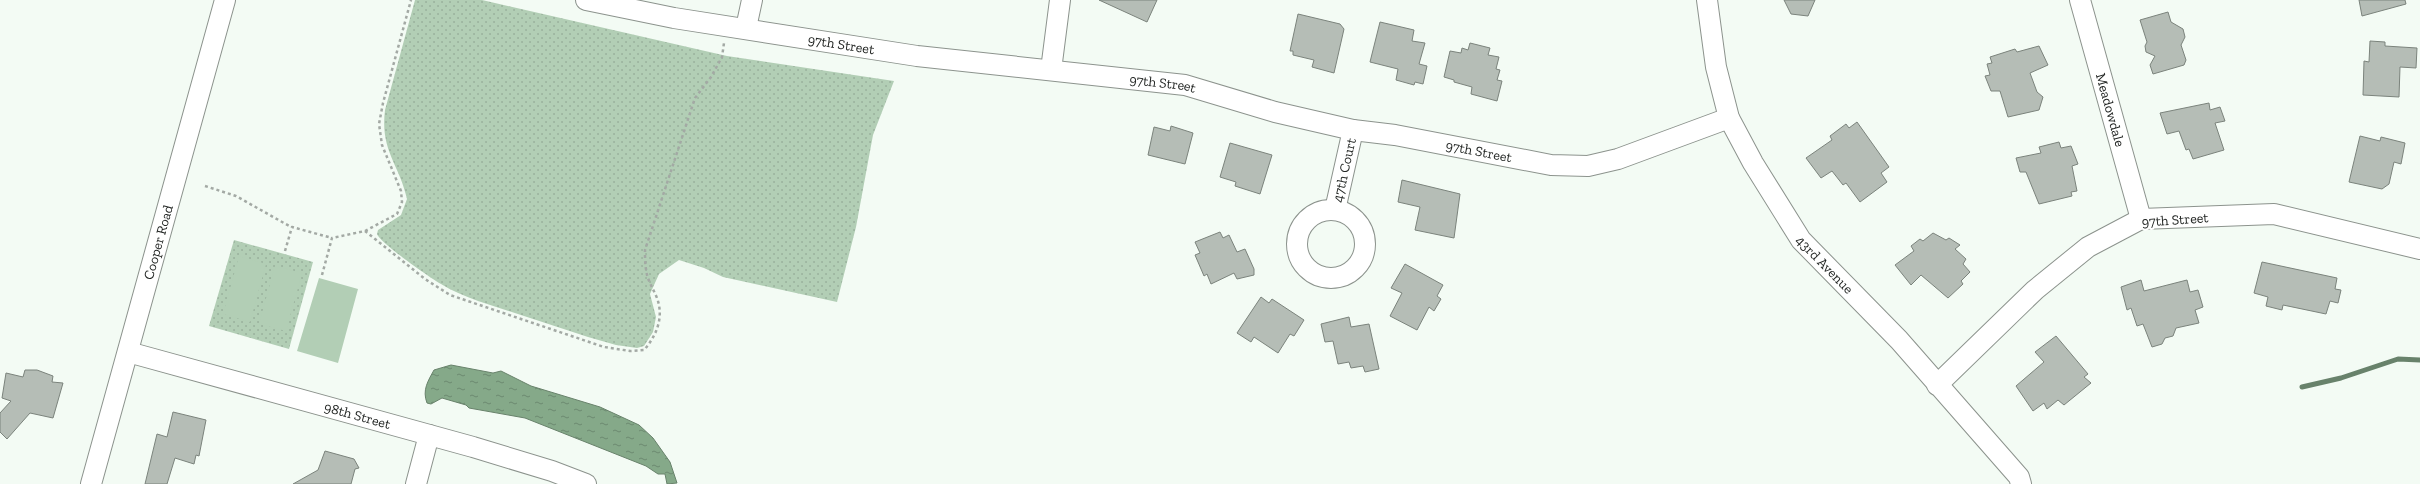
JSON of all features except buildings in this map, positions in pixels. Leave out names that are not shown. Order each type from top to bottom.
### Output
[{"type":"street","name":"Cooper Road","points":[[90,484],[225,0]]},
{"type":"street","name":"97th Street","points":[[586,0],[674,18],[746,28],[917,56],[1185,84],[1275,112],[1353,130],[1395,135],[1551,166],[1588,166],[1625,157],[1729,118]]},
{"type":"street","points":[[746,28],[752,0]]},
{"type":"street","points":[[1051,70],[1060,0]]},
{"type":"street","name":"43rd Avenue","points":[[1707,0],[1716,67],[1729,118],[1753,163],[1802,240],[1899,340],[2019,477],[2021,484]]},
{"type":"street","name":"Meadowdale","points":[[2080,0],[2141,219]]},
{"type":"street","name":"47th Court","points":[[1335,210],[1353,130]]},
{"type":"street","name":"97th Street","points":[[1937,385],[2035,290],[2088,247],[2141,219],[2274,214],[2420,249]]},
{"type":"street","name":"98th Street","points":[[128,352],[429,435],[522,462],[586,484]]},
{"type":"street","points":[[416,484],[429,435]]},
{"type":"path","points":[[205,186],[236,196],[291,227],[332,238],[365,232],[397,214],[402,202],[401,192],[382,145],[379,124],[383,103],[411,0]]},
{"type":"path","points":[[365,232],[424,279],[450,295],[604,347],[630,352],[644,350],[658,330],[659,316],[657,299],[650,285],[646,269],[645,250],[695,98],[711,77],[722,57],[725,37]]},
{"type":"path","points":[[285,251],[291,227]]},
{"type":"path","points":[[322,275],[332,238]]},
{"type":"shaded area","points":[[415,0],[482,0],[727,56],[894,81],[873,135],[856,227],[837,302],[723,277],[704,268],[679,260],[659,274],[650,294],[656,317],[653,332],[644,346],[637,348],[616,345],[588,337],[478,301],[445,287],[416,268],[395,252],[377,234],[378,230],[401,215],[407,199],[404,187],[388,147],[384,124],[385,110]]},
{"type":"shaded area","points":[[234,240],[313,262],[289,349],[209,326]]},
{"type":"shaded area","points":[[239,256],[266,264],[250,322],[223,314]]},
{"type":"shaded area","points":[[275,266],[302,273],[286,331],[259,324]]},
{"type":"shaded area","points":[[319,278],[358,289],[338,363],[297,351]]},
{"type":"water","points":[[451,365],[493,373],[501,371],[531,386],[600,407],[639,425],[653,438],[670,462],[677,483],[667,484],[665,474],[658,474],[646,466],[525,418],[469,408],[466,405],[442,398],[431,404],[427,403],[425,390],[434,370]]},
{"type":"waterway","points":[[2302,387],[2341,378],[2398,359],[2420,360]]}]
